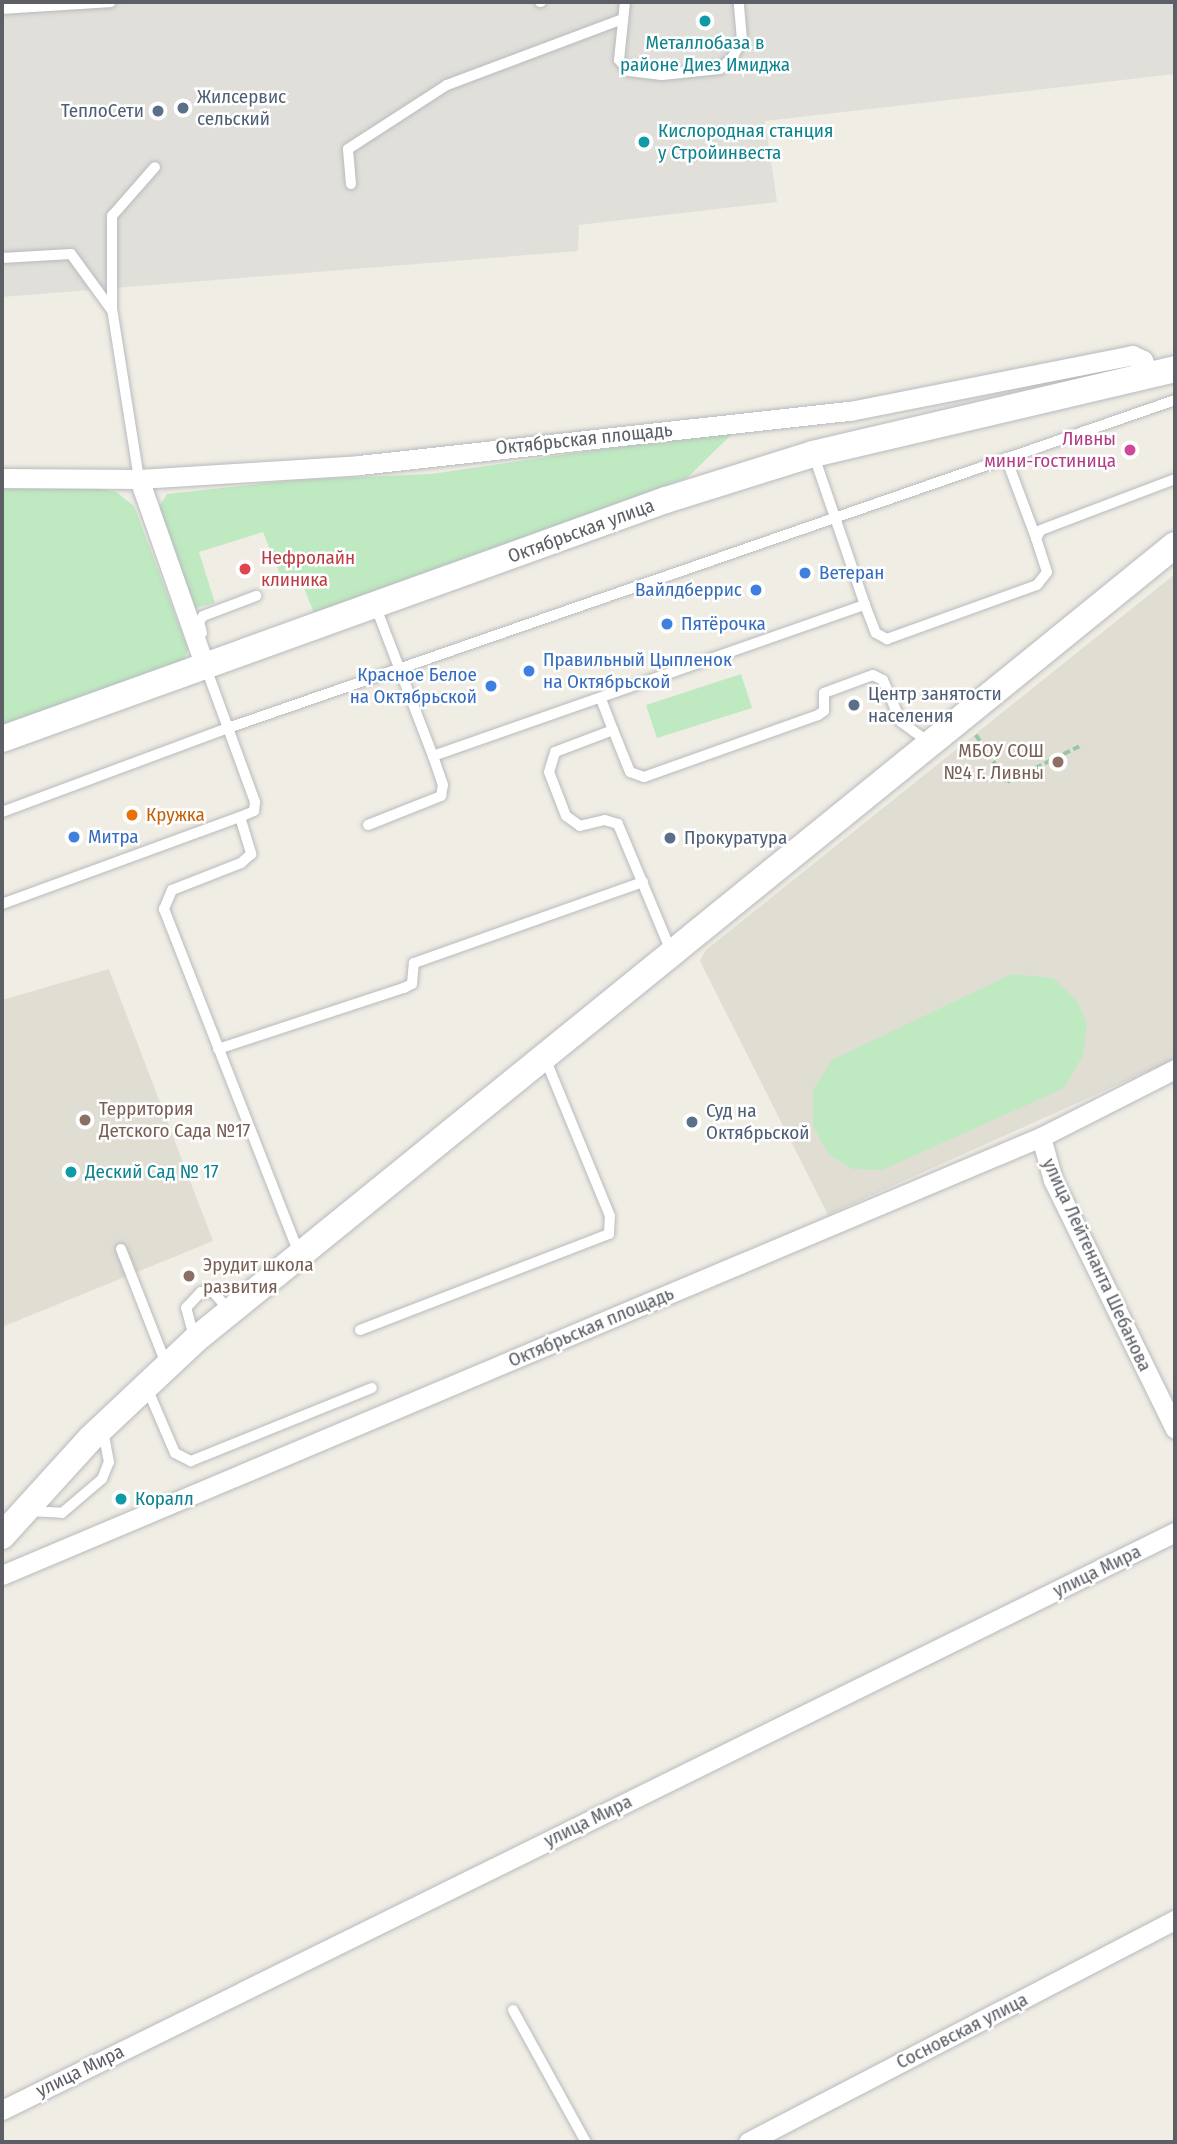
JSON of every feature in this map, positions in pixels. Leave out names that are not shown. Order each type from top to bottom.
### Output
[{"type":"street","name":"Октябрьская площадь","points":[[2,478],[139,479],[359,465],[850,411],[1132,355],[1143,360],[1149,375]]},
{"type":"street","name":"Октябрьская улица","points":[[2,739],[666,500],[813,454],[1175,369]]},
{"type":"street","points":[[139,479],[209,665]]},
{"type":"street","points":[[2,1536],[102,1428],[195,1340],[544,1054],[1175,545]]},
{"type":"street","name":"Октябрьская площадь","points":[[2,1575],[1041,1137],[1175,1069]]},
{"type":"street","name":"улица Лейтенанта Шебанова","points":[[1041,1137],[1053,1180],[1175,1429]]},
{"type":"street","name":"улица Мира","points":[[2,2110],[1175,1532]]},
{"type":"street","name":"Сосновская улица","points":[[748,2142],[1175,1920]]},
{"type":"lane","points":[[2,9],[111,2]]},
{"type":"lane","points":[[625,2],[619,60],[629,71],[662,75],[720,69],[742,40],[739,2]]},
{"type":"lane","points":[[351,184],[348,149],[447,85],[623,19]]},
{"type":"lane","points":[[139,479],[112,309],[112,216],[155,167]]},
{"type":"lane","points":[[2,258],[71,254],[112,309]]},
{"type":"lane","points":[[2,812],[228,728],[1175,400]]},
{"type":"lane","points":[[813,454],[876,633],[887,639],[1037,585],[1047,572],[1006,458]]},
{"type":"lane","points":[[1036,538],[1041,530],[1175,479]]},
{"type":"lane","points":[[2,904],[240,817],[256,806],[209,665],[200,618],[256,596]]},
{"type":"lane","points":[[368,825],[441,796],[443,785],[375,604]]},
{"type":"lane","points":[[433,756],[865,605]]},
{"type":"lane","points":[[601,699],[630,772],[644,776],[818,715],[824,711],[824,692],[877,675],[883,680],[901,722],[930,743]]},
{"type":"lane","points":[[613,730],[559,750],[550,760],[549,772],[569,821],[580,826],[605,820],[618,824],[672,952]]},
{"type":"lane","points":[[240,817],[251,845],[248,859],[176,888],[165,905],[218,1049],[299,1254]]},
{"type":"lane","points":[[218,1049],[404,988],[412,984],[414,963],[643,882]]},
{"type":"lane","points":[[360,1329],[601,1240],[611,1231],[610,1216],[544,1054]]},
{"type":"lane","points":[[121,1249],[166,1365]]},
{"type":"lane","points":[[146,1385],[175,1453],[187,1461],[372,1388]]},
{"type":"lane","points":[[25,1510],[62,1513],[102,1479],[109,1462],[102,1428]]},
{"type":"lane","points":[[513,2010],[586,2142]]},
{"type":"path","points":[[964,715],[1007,782],[1082,745]]},
{"type":"shaded area","points":[[2,2],[1175,2],[1175,74],[765,121],[777,202],[579,225],[578,251],[2,297]]},
{"type":"shaded area","name":"МБОУ СОШ №4 г. Ливны","points":[[1175,574],[1175,1059],[828,1215],[700,961],[706,950]]},
{"type":"shaded area","name":"Территория Детского Сада №17","points":[[109,969],[213,1241],[2,1327],[2,1000]]},
{"type":"green space","points":[[727,431],[732,434],[687,478],[314,613],[298,573],[282,579],[263,532],[199,552],[215,603],[192,609],[159,507],[167,494],[294,480],[431,474]]},
{"type":"green space","points":[[95,488],[116,492],[134,506],[188,649],[185,661],[2,725],[2,489]]},
{"type":"green space","points":[[741,674],[752,708],[657,738],[646,705]]},
{"type":"green space","points":[[1012,974],[1053,978],[1076,1000],[1087,1024],[1083,1055],[1064,1088],[882,1170],[853,1169],[829,1155],[813,1126],[813,1090],[832,1060]]},
{"type":"place","name":"Металлобаза в районе Диез Имиджа","points":[[705,21]]},
{"type":"place","name":"Жилсервис сельский","points":[[183,108]]},
{"type":"place","name":"ТеплоСети","points":[[158,111]]},
{"type":"place","name":"Кислородная станция у Стройинвеста","points":[[644,142]]},
{"type":"place","name":"Ливны мини-гостиница","points":[[1130,450]]},
{"type":"place","name":"Нефролайн клиника","points":[[245,569]]},
{"type":"place","name":"Ветеран","points":[[805,573]]},
{"type":"place","name":"Вайлдберрис","points":[[756,590]]},
{"type":"place","name":"Пятёрочка","points":[[667,624]]},
{"type":"place","name":"Правильный Цыпленок на Октябрьской","points":[[529,671]]},
{"type":"place","name":"Красное Белое на Октябрьской","points":[[491,686]]},
{"type":"place","name":"Центр занятости населения","points":[[854,705]]},
{"type":"place","name":"МБОУ СОШ №4 г. Ливны","points":[[1058,762]]},
{"type":"place","name":"Кружка","points":[[132,815]]},
{"type":"place","name":"Митра","points":[[74,837]]},
{"type":"place","name":"Прокуратура","points":[[670,838]]},
{"type":"place","name":"Территория Детского Сада №17","points":[[85,1120]]},
{"type":"place","name":"Суд на Октябрьской","points":[[692,1122]]},
{"type":"place","name":"Деский Сад № 17","points":[[71,1172]]},
{"type":"place","name":"Эрудит школа развития","points":[[189,1276]]},
{"type":"place","name":"Коралл","points":[[121,1499]]}]
